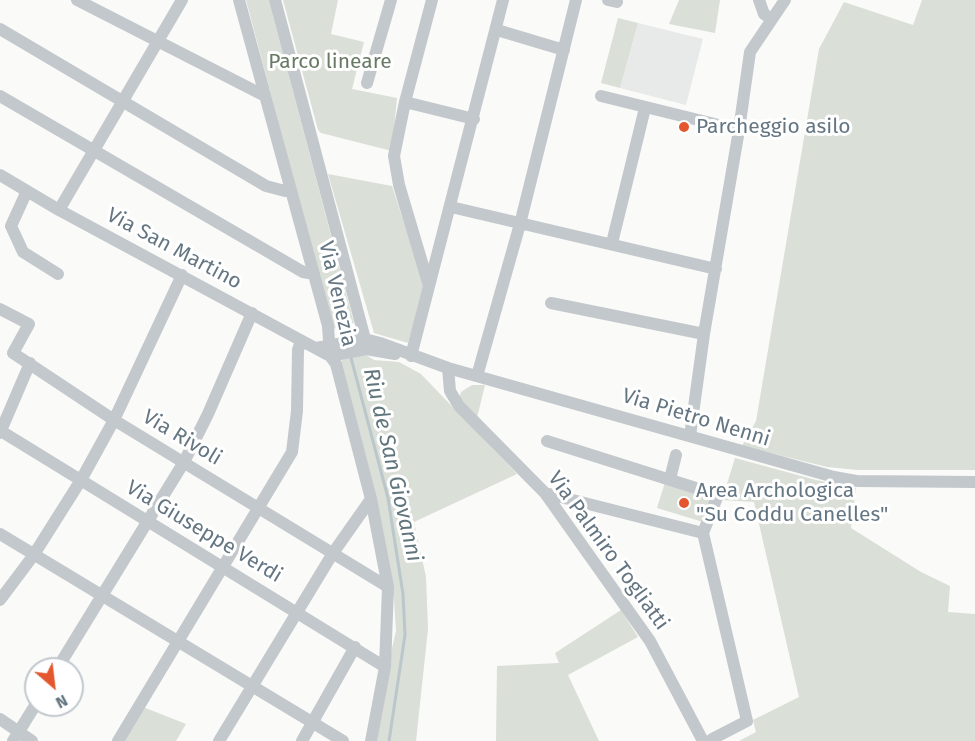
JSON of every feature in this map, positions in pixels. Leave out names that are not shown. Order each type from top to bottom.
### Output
[{"type":"street","points":[[77,0],[156,43],[263,95]]},
{"type":"street","points":[[58,210],[182,0]]},
{"type":"street","name":"Via Venezia","points":[[239,0],[329,332],[371,499],[388,587],[386,667],[371,741]]},
{"type":"street","points":[[275,0],[361,323],[364,342],[333,351]]},
{"type":"street","points":[[367,83],[390,0]]},
{"type":"street","points":[[430,289],[399,185],[394,156],[405,102],[432,0]]},
{"type":"street","points":[[411,356],[504,0]]},
{"type":"street","points":[[477,376],[520,224],[576,0]]},
{"type":"street","points":[[759,0],[764,14],[770,18]]},
{"type":"street","points":[[770,18],[776,0]]},
{"type":"street","points":[[690,436],[704,334],[740,130],[750,51],[770,18],[785,0]]},
{"type":"street","points":[[0,29],[267,186],[285,191],[291,190]]},
{"type":"street","points":[[497,30],[564,50]]},
{"type":"street","points":[[0,96],[303,272],[314,274]]},
{"type":"street","points":[[601,96],[740,130]]},
{"type":"street","points":[[405,102],[474,119]]},
{"type":"street","points":[[612,243],[645,108]]},
{"type":"street","name":"Via San Martino","points":[[0,175],[58,210],[301,341],[316,348],[333,351]]},
{"type":"street","points":[[27,191],[11,226],[22,252],[58,274]]},
{"type":"street","points":[[451,207],[716,269]]},
{"type":"street","points":[[421,259],[437,261]]},
{"type":"street","points":[[0,600],[33,556],[81,480],[114,420],[182,275]]},
{"type":"street","points":[[551,303],[704,334]]},
{"type":"street","name":"Via Rivoli","points":[[0,309],[29,324],[14,353],[114,420],[388,587]]},
{"type":"street","points":[[64,657],[184,462],[208,414],[252,313]]},
{"type":"street","points":[[329,332],[336,338],[357,333],[361,323]]},
{"type":"street","points":[[118,741],[292,452],[297,411],[298,350],[301,341]]},
{"type":"street","name":"Via Pietro Nenni","points":[[364,342],[834,477],[856,481],[975,482]]},
{"type":"street","points":[[1,432],[30,363]]},
{"type":"street","name":"Via Palmiro Togliatti","points":[[448,368],[450,391],[459,406],[545,493],[650,641],[708,740]]},
{"type":"street","name":"Via Giuseppe Verdi","points":[[1,432],[356,646],[386,667]]},
{"type":"street","points":[[547,441],[718,495],[704,534],[747,721],[708,740]]},
{"type":"street","points":[[670,479],[676,456]]},
{"type":"street","points":[[545,493],[704,534]]},
{"type":"street","points":[[219,741],[333,553],[371,499]]},
{"type":"street","points":[[0,534],[178,644],[343,741]]},
{"type":"street","points":[[303,741],[356,646]]},
{"type":"street","points":[[16,737],[28,717]]},
{"type":"street","points":[[0,719],[16,737],[32,741]]},
{"type":"shaded area","points":[[638,23],[703,39],[686,105],[620,88]]},
{"type":"green space","points":[[246,0],[269,0],[354,323],[333,329]]},
{"type":"green space","name":"Parco lineare","points":[[283,0],[338,0],[331,34],[364,42],[352,89],[397,98],[392,151],[321,133],[318,130]]},
{"type":"green space","points":[[679,0],[720,0],[715,33],[669,24]]},
{"type":"green space","points":[[922,0],[975,0],[975,470],[858,470],[827,467],[742,446],[756,421],[819,49],[844,2],[913,25]]},
{"type":"green space","points":[[618,18],[638,23],[620,88],[601,83]]},
{"type":"green space","points":[[328,174],[392,186],[425,287],[408,343],[374,333]]},
{"type":"green space","points":[[365,354],[374,360],[399,362],[421,374],[517,474],[414,522],[426,577],[428,629],[416,741],[377,741],[385,679],[396,631],[394,600],[340,364],[342,360]]},
{"type":"green space","points":[[472,385],[485,385],[477,418],[459,400],[461,392]]},
{"type":"green space","points":[[735,458],[816,480],[856,488],[851,528],[921,572],[950,586],[948,612],[975,614],[975,741],[739,741],[756,732],[753,720],[799,697],[754,502],[722,500]]},
{"type":"green space","name":"Area Archologica \"Su Coddu Canelles\"","points":[[665,482],[712,497],[703,522],[657,508]]},
{"type":"green space","points":[[621,610],[638,637],[568,675],[599,741],[496,741],[497,666],[559,663],[555,653]]},
{"type":"green space","points":[[143,707],[186,724],[176,741],[122,741]]},
{"type":"waterway","name":"Riu de San Giovanni","points":[[350,354],[388,498],[403,594],[405,635],[389,741]]},
{"type":"place","name":"Parcheggio asilo","points":[[684,127]]},
{"type":"place","name":"Area Archologica \"Su Coddu Canelles\"","points":[[684,503]]}]
